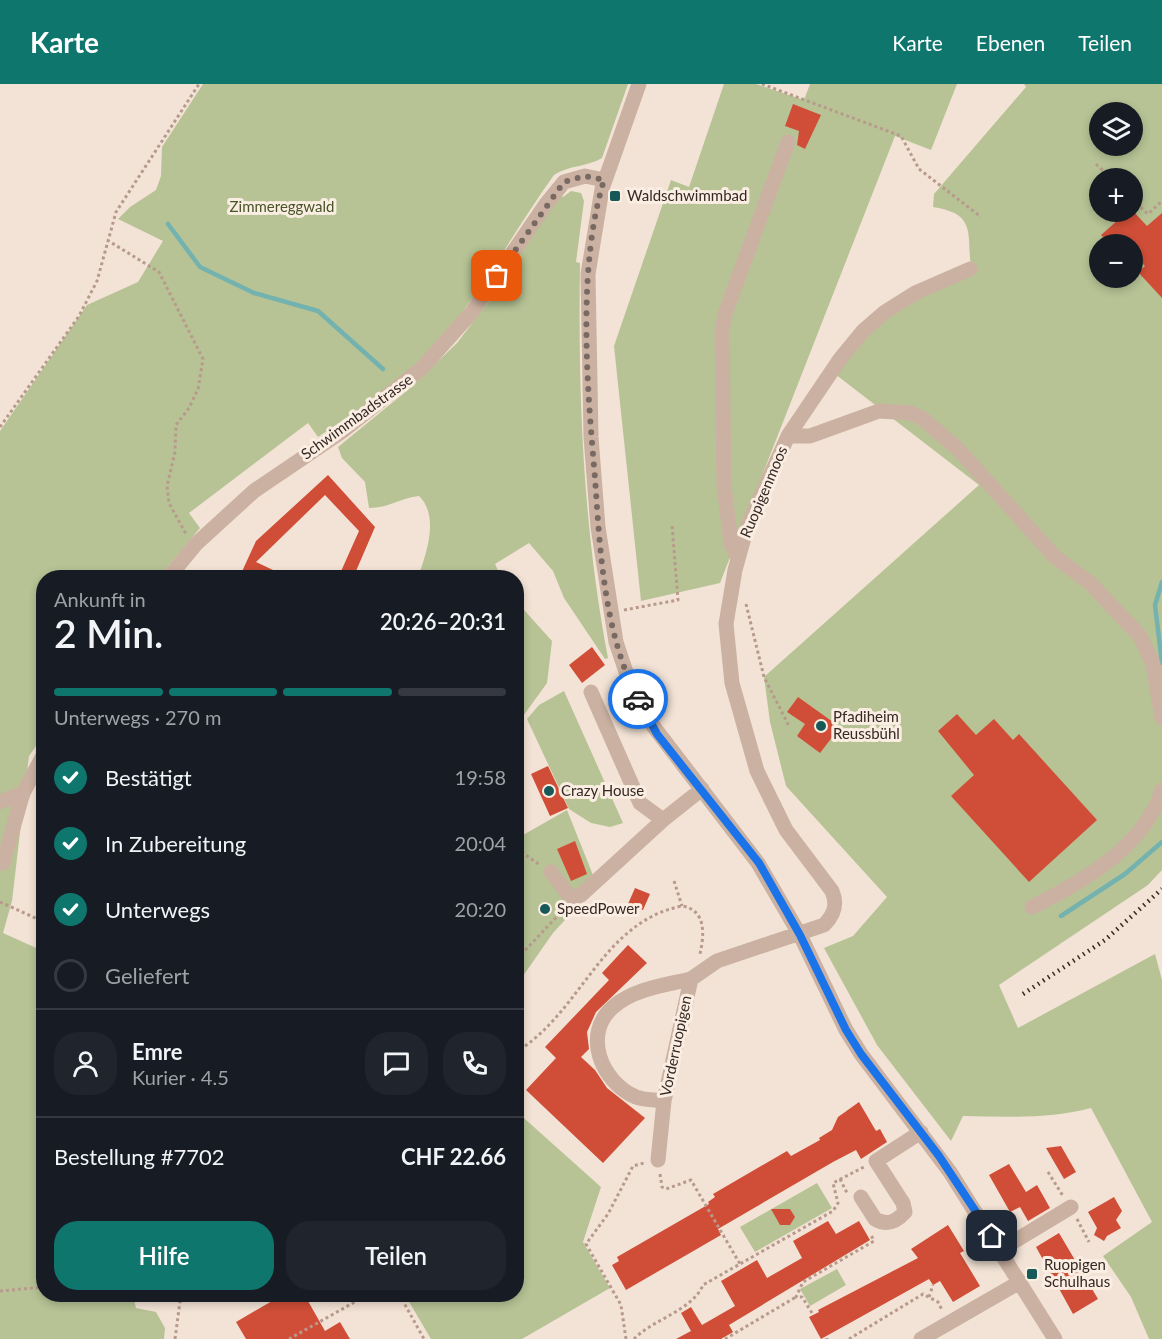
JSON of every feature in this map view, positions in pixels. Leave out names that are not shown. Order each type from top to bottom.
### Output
[{"type":"street","points":[[639,84],[604,180],[595,221],[588,274],[589,365],[598,527],[616,642],[631,687],[657,734],[759,863],[800,935],[846,1030],[861,1054],[921,1132],[1000,1250],[1055,1339]]},
{"type":"street","points":[[738,559],[731,543],[724,485],[722,331],[725,314],[788,142]]},
{"type":"street","name":"Schwimmbadstrasse","points":[[175,570],[196,544],[254,491],[353,423],[422,368],[472,312],[546,204],[564,182],[585,176],[604,180]]},
{"type":"street","name":"Ruopigenmoos","points":[[800,935],[824,925],[831,917],[836,899],[777,815],[757,771],[732,683],[726,624],[738,559],[758,499],[788,436],[840,359],[863,331],[915,293],[970,269]]},
{"type":"street","points":[[788,436],[810,436],[879,411],[911,413],[922,418],[958,449],[1054,556],[1090,583],[1140,636],[1153,664],[1162,718]]},
{"type":"street","points":[[591,692],[640,803],[663,820]]},
{"type":"street","points":[[3,863],[23,793],[36,769]]},
{"type":"street","points":[[551,872],[572,899],[581,895],[663,820],[702,789]]},
{"type":"street","points":[[1032,907],[1077,885],[1119,854],[1157,808],[1162,790]]},
{"type":"street","points":[[0,802],[23,793]]},
{"type":"street","points":[[664,1101],[636,1097],[607,1073],[599,1057],[599,1029],[607,1012],[633,994],[697,974],[717,961],[800,935]]},
{"type":"street","name":"Vorderruopigen","points":[[658,1160],[664,1101],[697,974]]},
{"type":"street","points":[[855,1196],[875,1220],[882,1223],[899,1218],[905,1212],[903,1203],[876,1161],[921,1132]]},
{"type":"street","points":[[1000,1250],[1071,1207]]},
{"type":"street","points":[[921,1339],[1020,1282]]},
{"type":"path","points":[[0,426],[79,316],[97,280],[106,240],[116,212],[199,84]]},
{"type":"path","points":[[762,84],[901,136],[919,169],[981,217]]},
{"type":"path","points":[[1096,164],[1100,168]]},
{"type":"path","points":[[1143,209],[1148,214],[1162,201]]},
{"type":"path","points":[[106,240],[159,272],[203,359],[198,389],[189,408],[176,425],[175,452],[167,486],[169,503],[178,522],[196,544]]},
{"type":"path","points":[[643,606],[678,600],[672,525]]},
{"type":"path","points":[[744,598],[764,677],[789,726]]},
{"type":"path","points":[[524,854],[551,872]]},
{"type":"path","points":[[674,881],[682,906]]},
{"type":"path","points":[[524,951],[572,899]]},
{"type":"path","points":[[0,902],[36,918]]},
{"type":"path","points":[[525,1046],[553,1024],[606,952],[636,926],[658,914],[682,906],[689,907],[701,920],[704,935],[697,974]]},
{"type":"path","points":[[626,1339],[621,1305],[586,1244],[608,1214],[633,1166],[658,1160],[662,1187],[674,1188],[691,1180],[740,1264]]},
{"type":"path","points":[[634,1339],[642,1330],[699,1296],[703,1286],[833,1211],[838,1203],[832,1184],[876,1161]]},
{"type":"path","points":[[840,1179],[855,1196]]},
{"type":"path","points":[[796,1298],[803,1282],[874,1241],[869,1231]]},
{"type":"path","points":[[929,1297],[933,1285]]},
{"type":"path","points":[[0,1291],[36,1288]]},
{"type":"path","points":[[849,1339],[924,1294],[938,1302],[950,1322]]},
{"type":"path","points":[[725,1339],[796,1298],[802,1297],[812,1313]]},
{"type":"path","points":[[175,1339],[180,1302]]},
{"type":"path","points":[[290,1339],[355,1302]]},
{"type":"path","points":[[403,1302],[424,1339]]},
{"type":"green space","name":"Zimmereggwald","points":[[203,84],[628,84],[602,158],[554,175],[465,309],[437,343],[406,373],[372,400],[318,437],[308,423],[189,513],[200,528],[165,570],[36,570],[36,746],[29,756],[12,901],[3,933],[36,948],[36,1302],[135,1302],[136,1308],[156,1312],[165,1328],[164,1339],[0,1339],[0,431],[87,305],[138,282],[163,241],[118,219],[130,207],[156,190],[161,176],[162,147]]},
{"type":"green space","points":[[724,84],[756,84],[804,100],[810,84],[957,84],[931,150],[895,136],[720,583],[641,601],[614,346],[671,180],[689,187]]},
{"type":"green space","points":[[1024,84],[1162,84],[1162,870],[1148,885],[999,985],[1018,1028],[1155,954],[1162,980],[1162,1339],[1149,1339],[1131,1297],[1103,1256],[1152,1222],[1091,1108],[1044,1116],[963,1116],[951,1141],[877,1045],[824,948],[853,936],[887,897],[786,786],[770,722],[764,677],[979,485],[835,374],[878,325],[911,302],[972,274],[968,229],[958,215],[933,207],[934,194],[1026,87]]},
{"type":"green space","points":[[571,191],[581,193],[584,201],[576,262],[580,263],[581,412],[593,560],[608,658],[605,659],[564,598],[553,571],[529,543],[495,564],[498,570],[420,570],[430,525],[425,504],[419,496],[369,508],[365,482],[342,458],[338,447],[409,389],[457,343],[493,296],[560,194],[563,197]]},
{"type":"green space","points":[[524,610],[552,641],[547,683],[524,715]]},
{"type":"green space","points":[[564,691],[623,823],[610,827],[591,823],[569,809],[527,719],[539,705]]},
{"type":"green space","name":"SpeedPower","points":[[567,810],[597,885],[553,933],[524,975],[524,834]]},
{"type":"green space","points":[[524,1118],[601,1187],[583,1242],[610,1288],[522,1339],[431,1339],[409,1302],[524,1302]]},
{"type":"green space","points":[[817,1183],[832,1208],[755,1252],[740,1227]]},
{"type":"green space","points":[[837,1269],[846,1285],[810,1306],[800,1289]]},
{"type":"building","points":[[793,104],[821,115],[805,149],[797,145],[799,131],[785,126]]},
{"type":"building","points":[[1162,213],[1162,298],[1143,277],[1145,266],[1143,264],[1143,234],[1102,234],[1116,222],[1143,222],[1147,226]]},
{"type":"building","points":[[328,475],[375,527],[356,570],[342,570],[359,531],[325,495],[256,562],[273,570],[243,570],[256,541]]},
{"type":"building","points":[[592,647],[605,665],[582,683],[569,665]]},
{"type":"building","name":"Pfadiheim Reussbühl","points":[[798,697],[840,727],[820,753],[797,736],[805,724],[787,712]]},
{"type":"building","points":[[957,714],[976,735],[994,719],[1013,740],[1019,734],[1097,820],[1029,882],[951,796],[974,775],[938,731]]},
{"type":"building","name":"Crazy House","points":[[548,766],[568,808],[550,816],[531,774]]},
{"type":"building","points":[[575,841],[587,874],[571,881],[557,849]]},
{"type":"building","points":[[635,888],[650,894],[643,910],[628,904]]},
{"type":"building","points":[[628,945],[647,963],[596,1012],[587,1032],[589,1049],[581,1057],[595,1070],[607,1088],[645,1118],[603,1163],[526,1090],[556,1058],[545,1047],[609,980],[602,973]]},
{"type":"building","points":[[859,1102],[876,1131],[880,1129],[887,1142],[861,1159],[856,1150],[833,1162],[718,1229],[721,1235],[626,1290],[612,1265],[619,1261],[617,1257],[709,1204],[708,1202],[715,1197],[713,1194],[787,1151],[791,1156],[820,1140],[819,1138],[832,1130],[838,1117]]},
{"type":"building","points":[[1061,1146],[1076,1172],[1064,1179],[1046,1148]]},
{"type":"building","points":[[1009,1164],[1026,1192],[1037,1185],[1050,1208],[1028,1221],[1020,1207],[1010,1212],[989,1175]]},
{"type":"building","points":[[1114,1197],[1122,1211],[1116,1220],[1121,1228],[1107,1236],[1104,1241],[1094,1235],[1097,1228],[1088,1212]]},
{"type":"building","points":[[771,1209],[790,1209],[795,1217],[790,1225],[780,1225]]},
{"type":"building","points":[[828,1221],[836,1234],[859,1221],[870,1240],[729,1325],[733,1332],[721,1339],[676,1339],[691,1331],[681,1313],[691,1307],[702,1325],[735,1306],[721,1281],[757,1260],[767,1278],[802,1258],[793,1241]]},
{"type":"building","points":[[948,1225],[964,1251],[960,1253],[980,1286],[953,1302],[940,1281],[933,1285],[929,1279],[821,1339],[809,1317],[819,1312],[818,1310],[918,1258],[911,1249]]},
{"type":"building","points":[[1059,1233],[1098,1299],[1073,1314],[1036,1247]]},
{"type":"building","points":[[270,1302],[309,1302],[325,1331],[340,1322],[350,1339],[246,1339],[236,1322]]},
{"type":"waterway","points":[[168,224],[200,267],[254,293],[318,311],[383,369]]},
{"type":"waterway","points":[[1162,582],[1155,605],[1162,663]]},
{"type":"waterway","points":[[1061,916],[1125,874],[1162,842]]},
{"type":"railway","points":[[1023,994],[1105,940],[1162,889]]},
{"type":"way so far","points":[[497,276],[546,204],[564,182],[585,176],[604,180],[595,221],[588,274],[591,437],[598,527],[616,642],[631,687],[638,699]]},
{"type":"place","name":"Waldschwimmbad","points":[[615,196]]},
{"type":"place","name":"Pfadiheim Reussbühl","points":[[821,726]]},
{"type":"place","name":"Crazy House","points":[[549,791]]},
{"type":"place","name":"SpeedPower","points":[[545,909]]},
{"type":"place","name":"Ruopigen Schulhaus","points":[[1032,1274]]},
{"type":"route","points":[[638,699],[657,734],[759,863],[800,935],[846,1030],[861,1054],[939,1156],[992,1236]]}]
